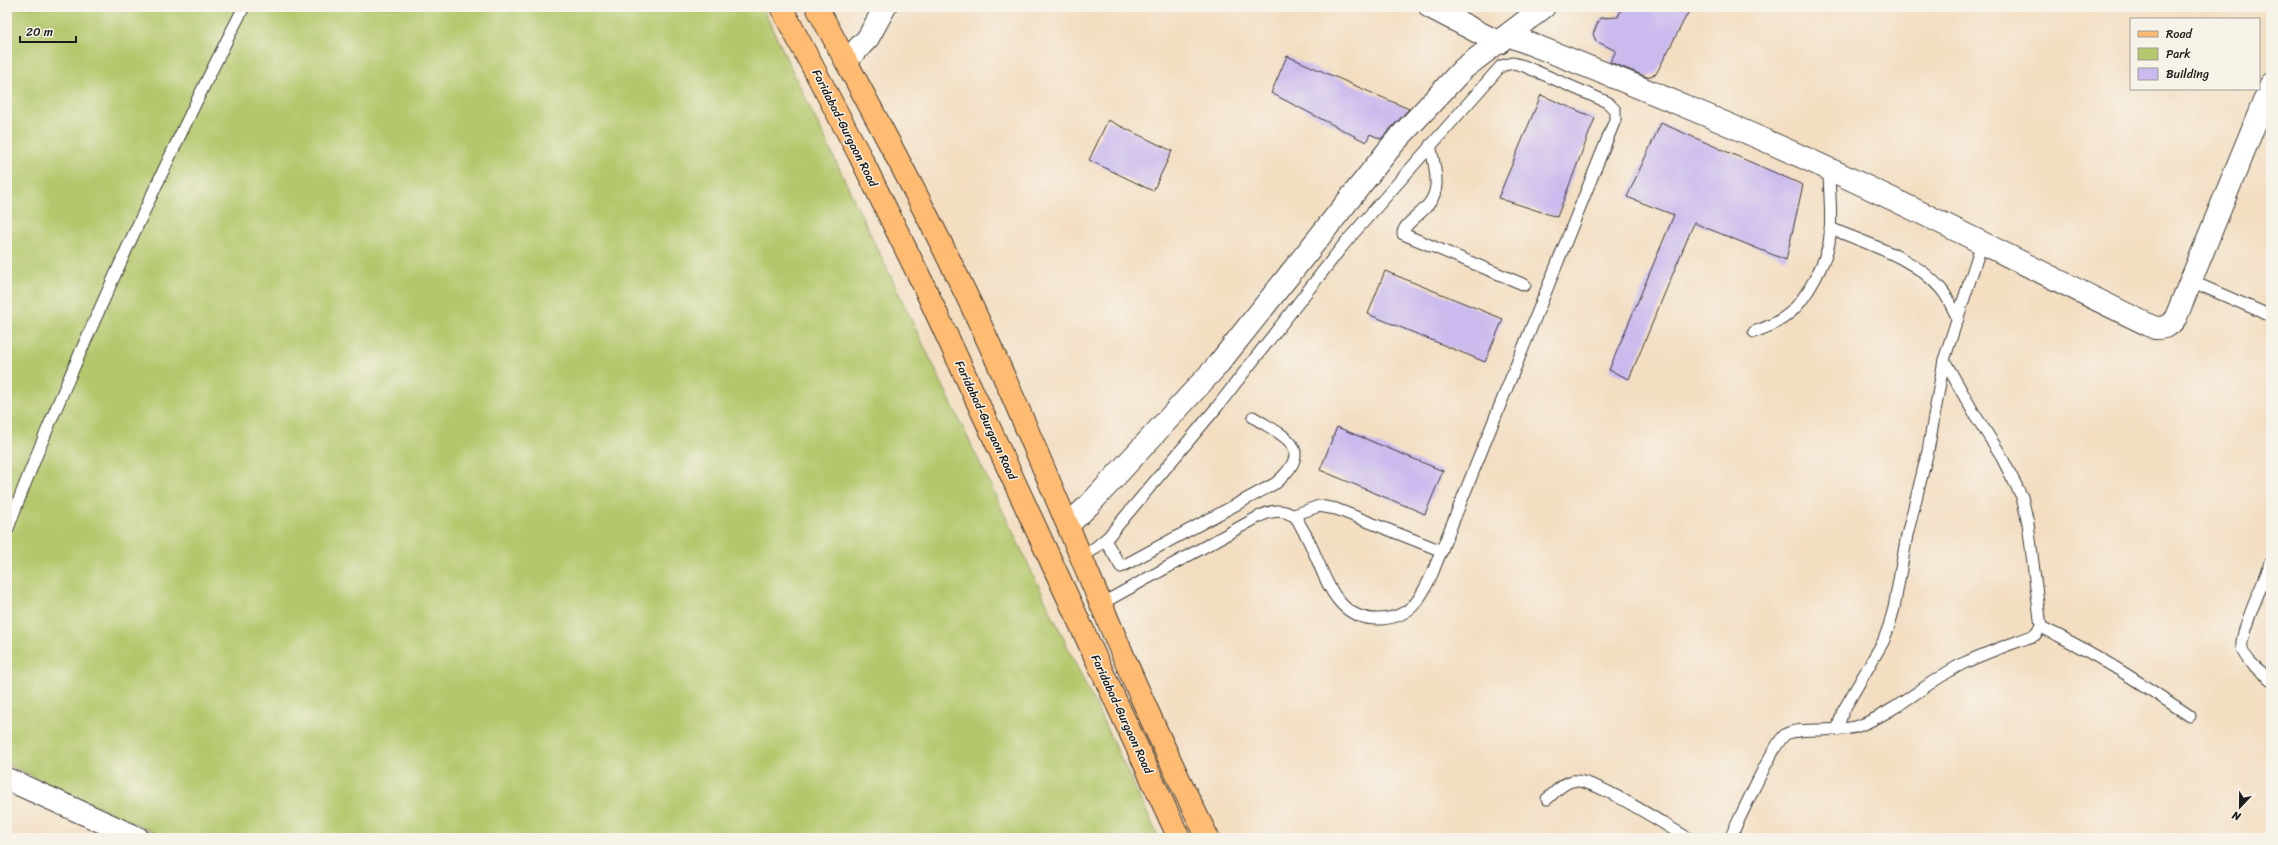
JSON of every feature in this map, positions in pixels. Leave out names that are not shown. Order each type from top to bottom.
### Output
[{"type":"main road","name":"Faridabad-Gurgaon Road","points":[[781,7],[859,154],[922,282],[1179,838]]},
{"type":"main road","name":"Faridabad-Gurgaon Road","points":[[817,7],[948,257],[997,360],[1083,558],[1101,604],[1166,751],[1208,838]]},
{"type":"street","points":[[846,62],[868,38],[885,7]]},
{"type":"street","points":[[1430,7],[1503,39],[1644,88],[1829,169],[2155,328],[2165,328],[2171,324],[2191,281],[2271,84]]},
{"type":"street","points":[[1068,524],[1090,504],[1216,367],[1394,143],[1463,69],[1544,7]]},
{"type":"street","points":[[7,779],[138,838]]},
{"type":"lane","points":[[7,531],[55,411],[105,298],[200,91],[244,7]]},
{"type":"lane","points":[[1083,558],[1105,540],[1217,408],[1345,243],[1501,66],[1513,63],[1607,102],[1614,110],[1615,120],[1442,551],[1420,599],[1406,613],[1393,618],[1374,620],[1345,609],[1336,599],[1307,536],[1294,515]]},
{"type":"lane","points":[[1430,145],[1436,186],[1433,199],[1426,210],[1406,226],[1403,234],[1525,285]]},
{"type":"lane","points":[[1754,332],[1776,324],[1792,311],[1810,286],[1824,260],[1829,241],[1830,228],[1829,169]]},
{"type":"lane","points":[[1830,228],[1902,258],[1924,273],[1942,290],[1958,319]]},
{"type":"lane","points":[[1837,730],[1843,710],[1883,642],[1894,608],[1900,567],[1928,451],[1944,360],[1982,243]]},
{"type":"lane","points":[[2191,281],[2271,316]]},
{"type":"lane","points":[[1944,360],[1999,452],[2022,497],[2028,523],[2041,628]]},
{"type":"lane","points":[[1105,540],[1121,567],[1276,483],[1288,473],[1295,462],[1296,450],[1290,441],[1253,417]]},
{"type":"lane","points":[[1101,604],[1265,514],[1280,511],[1294,515],[1319,506],[1336,509],[1442,551]]},
{"type":"lane","points":[[2271,563],[2244,634],[2242,648],[2247,658],[2271,680]]},
{"type":"lane","points":[[2041,628],[2076,644],[2114,666],[2190,716]]},
{"type":"lane","points":[[1730,838],[1781,739],[1786,734],[1796,731],[1853,728],[1880,718],[1964,663],[2034,635],[2041,628]]},
{"type":"lane","points":[[1547,799],[1562,786],[1572,781],[1581,782],[1625,801],[1688,838]]},
{"type":"green space","points":[[7,7],[762,7],[1159,838],[166,838],[7,764]]},
{"type":"building","points":[[1622,7],[1691,7],[1656,74],[1647,77],[1610,62],[1616,51],[1596,41],[1593,34],[1600,18],[1618,17]]},
{"type":"building","points":[[1287,56],[1409,109],[1381,139],[1370,134],[1366,142],[1271,93]]},
{"type":"building","points":[[1541,95],[1595,118],[1557,217],[1498,198]]},
{"type":"building","points":[[1108,120],[1172,151],[1153,191],[1089,160]]},
{"type":"building","points":[[1661,123],[1803,185],[1786,260],[1694,223],[1629,379],[1609,370],[1674,215],[1627,197]]},
{"type":"building","points":[[1385,271],[1503,319],[1485,362],[1368,314]]},
{"type":"building","points":[[1337,427],[1443,471],[1425,514],[1320,470]]}]
